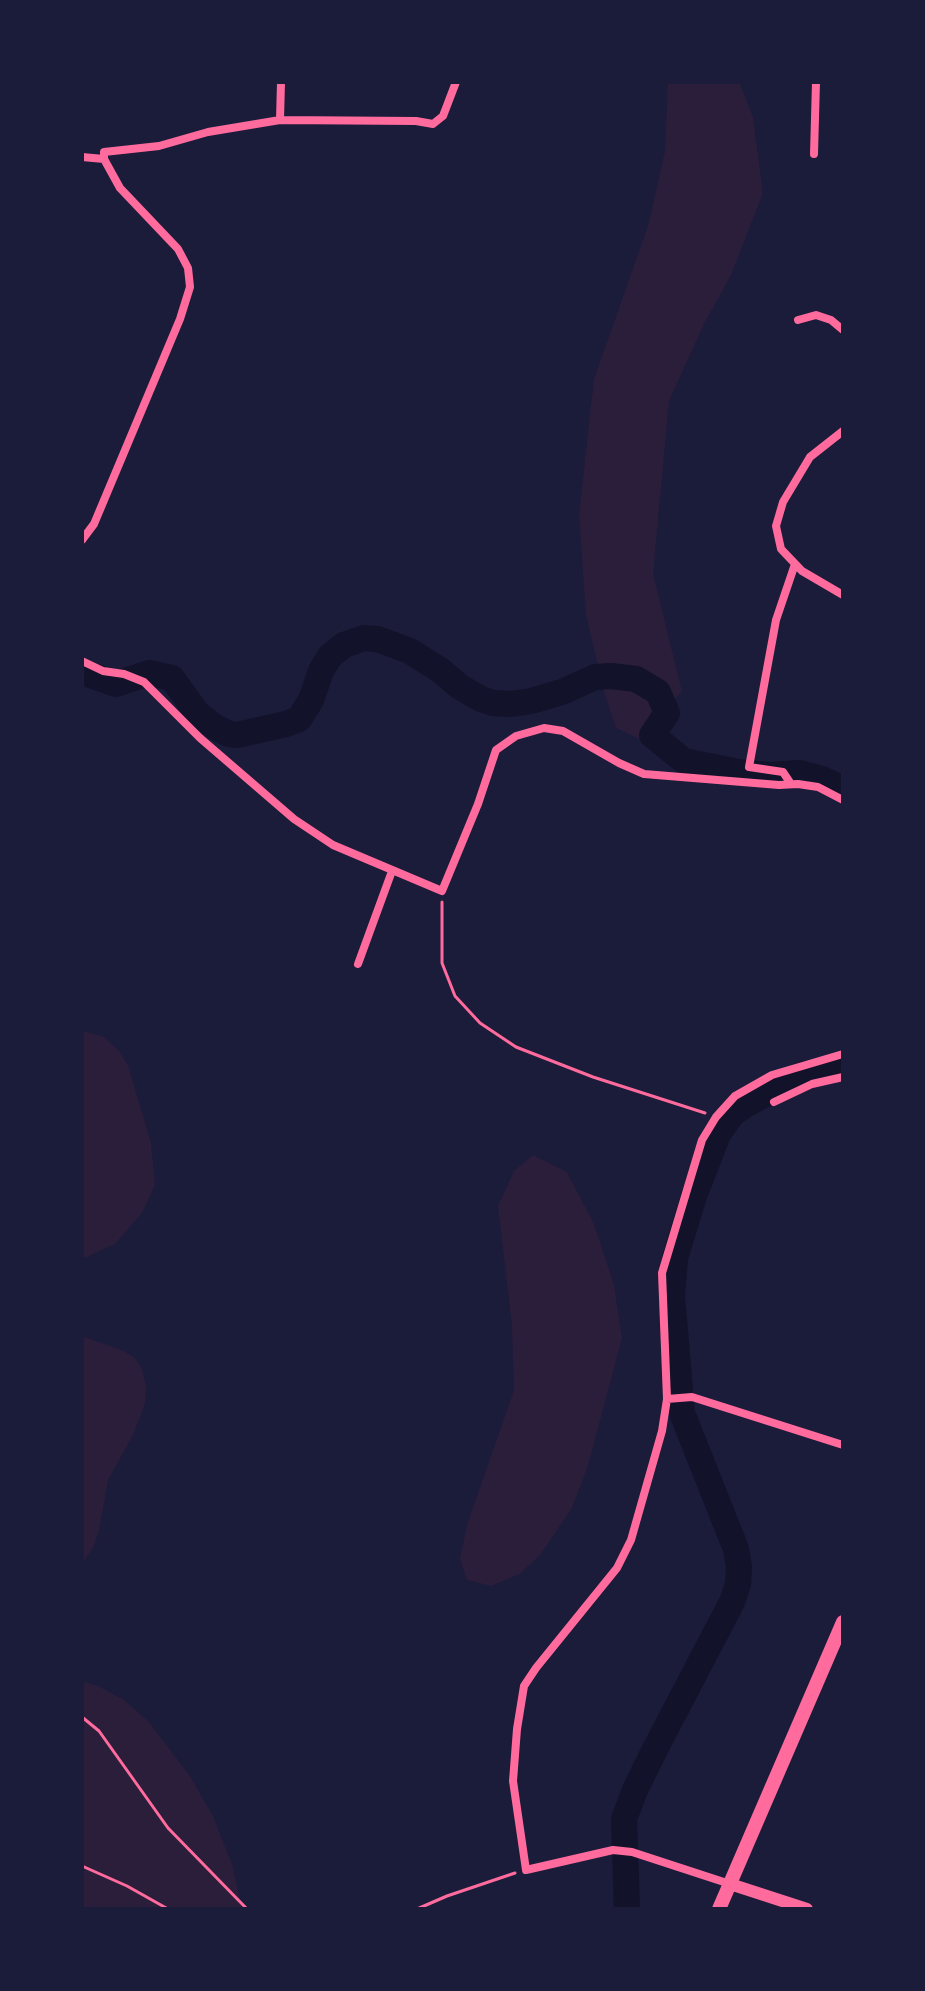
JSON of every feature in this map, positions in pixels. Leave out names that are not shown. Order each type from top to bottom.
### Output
[{"type":"main road","points":[[719,1909],[843,1622]]},
{"type":"main road","points":[[730,1884],[807,1909]]},
{"type":"street","points":[[280,120],[281,82]]},
{"type":"street","points":[[82,540],[94,524],[180,319],[190,287],[188,268],[178,249],[120,188],[104,159],[104,152],[159,146],[208,132],[280,120],[416,121],[433,124],[443,116],[456,82]]},
{"type":"street","points":[[814,154],[816,82]]},
{"type":"street","points":[[82,157],[104,159]]},
{"type":"street","points":[[798,320],[816,315],[831,320],[843,330]]},
{"type":"street","points":[[843,431],[810,457],[783,502],[776,526],[781,549],[795,564],[843,595]]},
{"type":"street","points":[[791,784],[783,772],[749,767],[776,620],[795,564]]},
{"type":"street","points":[[82,661],[103,671],[124,674],[144,682],[200,738],[294,819],[333,845],[442,891],[478,804],[496,750],[516,736],[544,728],[563,731],[644,774],[818,787],[843,800]]},
{"type":"street","points":[[358,964],[392,871]]},
{"type":"street","points":[[730,1884],[632,1852],[613,1850],[526,1870],[513,1781],[517,1729],[524,1686],[617,1568],[631,1540],[662,1431],[667,1399],[662,1273],[702,1140],[716,1117],[735,1096],[772,1075],[843,1054]]},
{"type":"street","points":[[774,1102],[812,1084],[843,1077]]},
{"type":"street","points":[[667,1399],[692,1397],[843,1445]]},
{"type":"path","points":[[442,891],[442,963],[455,996],[480,1023],[516,1047],[593,1077],[716,1117]]},
{"type":"path","points":[[82,1717],[99,1731],[168,1828],[247,1909]]},
{"type":"path","points":[[82,1866],[168,1909]]},
{"type":"path","points":[[417,1909],[526,1870]]},
{"type":"shaded area","points":[[668,82],[739,82],[753,117],[763,193],[731,275],[704,324],[669,401],[653,574],[682,691],[639,739],[616,728],[605,695],[586,615],[579,515],[594,379],[648,226],[665,151]]},
{"type":"shaded area","points":[[82,1032],[104,1037],[128,1065],[151,1143],[155,1185],[142,1213],[115,1244],[82,1259]]},
{"type":"shaded area","points":[[533,1155],[567,1172],[594,1224],[614,1285],[622,1338],[588,1466],[571,1510],[540,1555],[520,1574],[491,1586],[467,1580],[460,1559],[467,1525],[514,1390],[512,1326],[498,1206],[514,1171]]},
{"type":"shaded area","points":[[82,1336],[135,1358],[142,1369],[146,1386],[145,1404],[133,1435],[108,1480],[99,1531],[93,1548],[82,1564]]},
{"type":"shaded area","points":[[82,1681],[123,1699],[149,1722],[190,1776],[213,1816],[232,1864],[242,1909],[82,1909]]},
{"type":"waterway","points":[[82,672],[116,684],[149,673],[172,678],[198,714],[215,727],[237,735],[299,719],[330,656],[344,645],[364,638],[377,639],[410,651],[460,687],[493,703],[531,701],[562,692],[595,677],[636,679],[658,692],[667,713],[652,735],[684,761],[738,772],[770,775],[800,773],[843,789]]},
{"type":"waterway","points":[[627,1909],[624,1819],[635,1790],[732,1602],[738,1584],[736,1549],[682,1413],[672,1296],[675,1258],[718,1134],[732,1114],[801,1075],[843,1065]]}]
